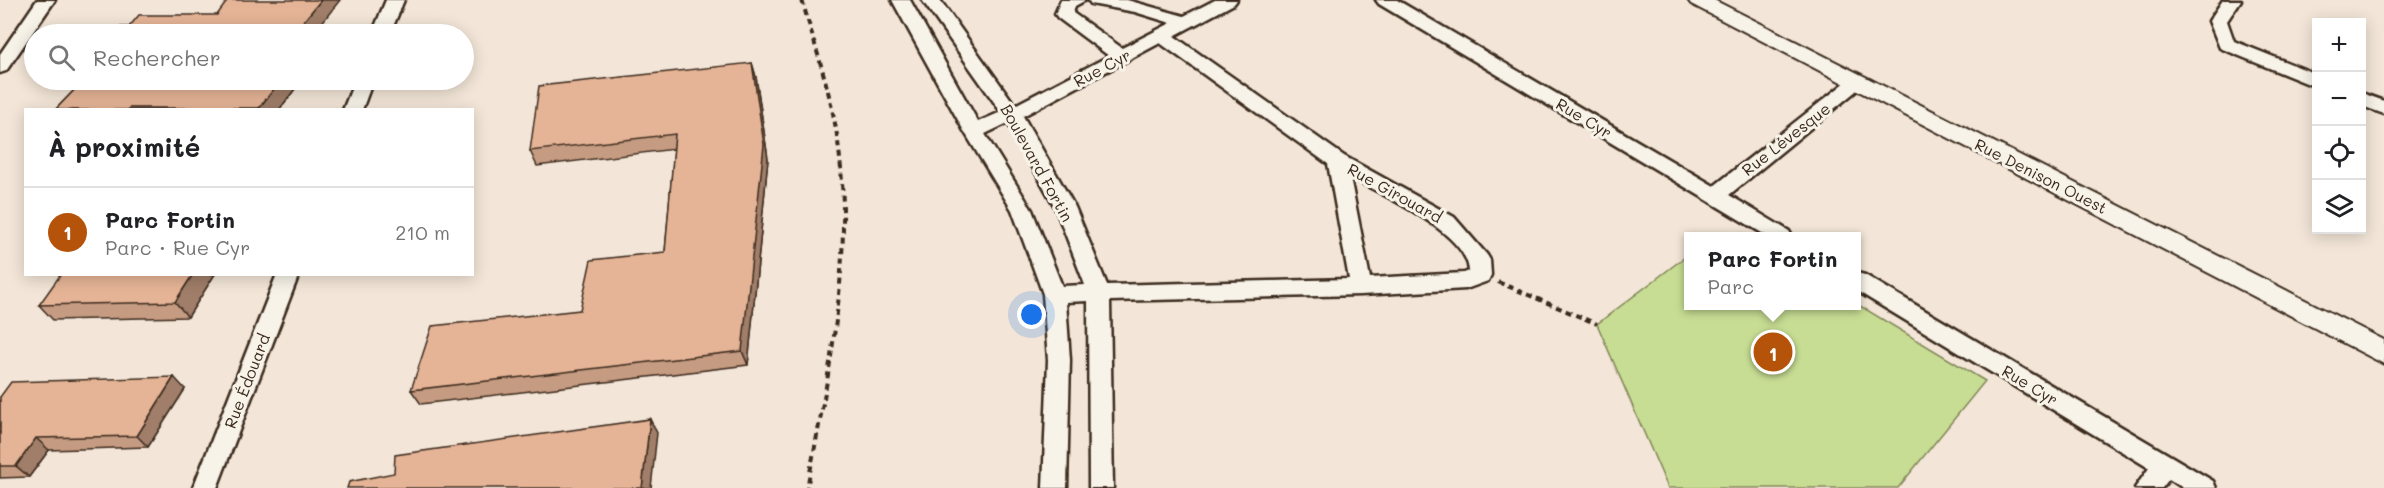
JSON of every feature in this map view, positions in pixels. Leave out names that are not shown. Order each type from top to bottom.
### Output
[{"type":"street","points":[[30,24],[46,0]]},
{"type":"street","points":[[385,24],[395,0]]},
{"type":"street","points":[[901,0],[1022,210],[1053,294],[1059,360],[1055,488]]},
{"type":"street","name":"Boulevard Fortin","points":[[931,0],[1012,114],[1065,207],[1099,293],[1101,488]]},
{"type":"street","points":[[1077,0],[1068,3],[1064,14],[1122,57]]},
{"type":"street","points":[[1097,0],[1138,7],[1185,22]]},
{"type":"street","name":"Rue Cyr","points":[[974,130],[1012,114],[1228,0]]},
{"type":"street","name":"Rue Cyr","points":[[1385,0],[1774,232]]},
{"type":"street","name":"Rue Denison Ouest","points":[[1698,0],[2384,353]]},
{"type":"street","points":[[2232,0],[2218,21],[2226,44],[2312,79]]},
{"type":"street","points":[[0,67],[24,32]]},
{"type":"street","name":"Rue Girouard","points":[[1162,36],[1337,161],[1447,222],[1479,260],[1480,275]]},
{"type":"street","name":"Rue Lévesque","points":[[1715,196],[1858,82]]},
{"type":"street","points":[[353,108],[360,90]]},
{"type":"street","points":[[2366,101],[2384,108]]},
{"type":"street","name":"Rue Girouard","points":[[1337,161],[1360,287]]},
{"type":"street","points":[[1053,294],[1360,287],[1466,281],[1480,275]]},
{"type":"street","name":"Rue Édouard","points":[[205,488],[287,276]]},
{"type":"street","name":"Rue Cyr","points":[[1861,283],[2204,488]]},
{"type":"street","points":[[2147,488],[2166,465]]},
{"type":"path","points":[[802,0],[832,105],[840,171],[843,231],[828,383],[807,488]]},
{"type":"path","points":[[1480,275],[1597,324]]},
{"type":"green space","points":[[1684,258],[1684,310],[1861,310],[1861,306],[1985,381],[1898,488],[1668,488],[1597,324]]},
{"type":"building","points":[[228,0],[321,0],[301,24],[132,24],[139,15],[217,15]]},
{"type":"building","points":[[752,63],[764,145],[742,351],[411,390],[432,326],[580,310],[591,260],[665,252],[675,134],[530,151],[539,86]]},
{"type":"building","points":[[74,90],[273,90],[259,108],[57,108]]},
{"type":"building","points":[[60,276],[192,276],[175,302],[39,305]]},
{"type":"building","points":[[174,377],[137,436],[36,438],[16,466],[0,466],[0,397],[11,382]]},
{"type":"building","points":[[650,419],[642,488],[347,488],[349,482],[394,473],[395,455]]},
{"type":"place","name":"Parc Fortin","points":[[1773,352]]}]
